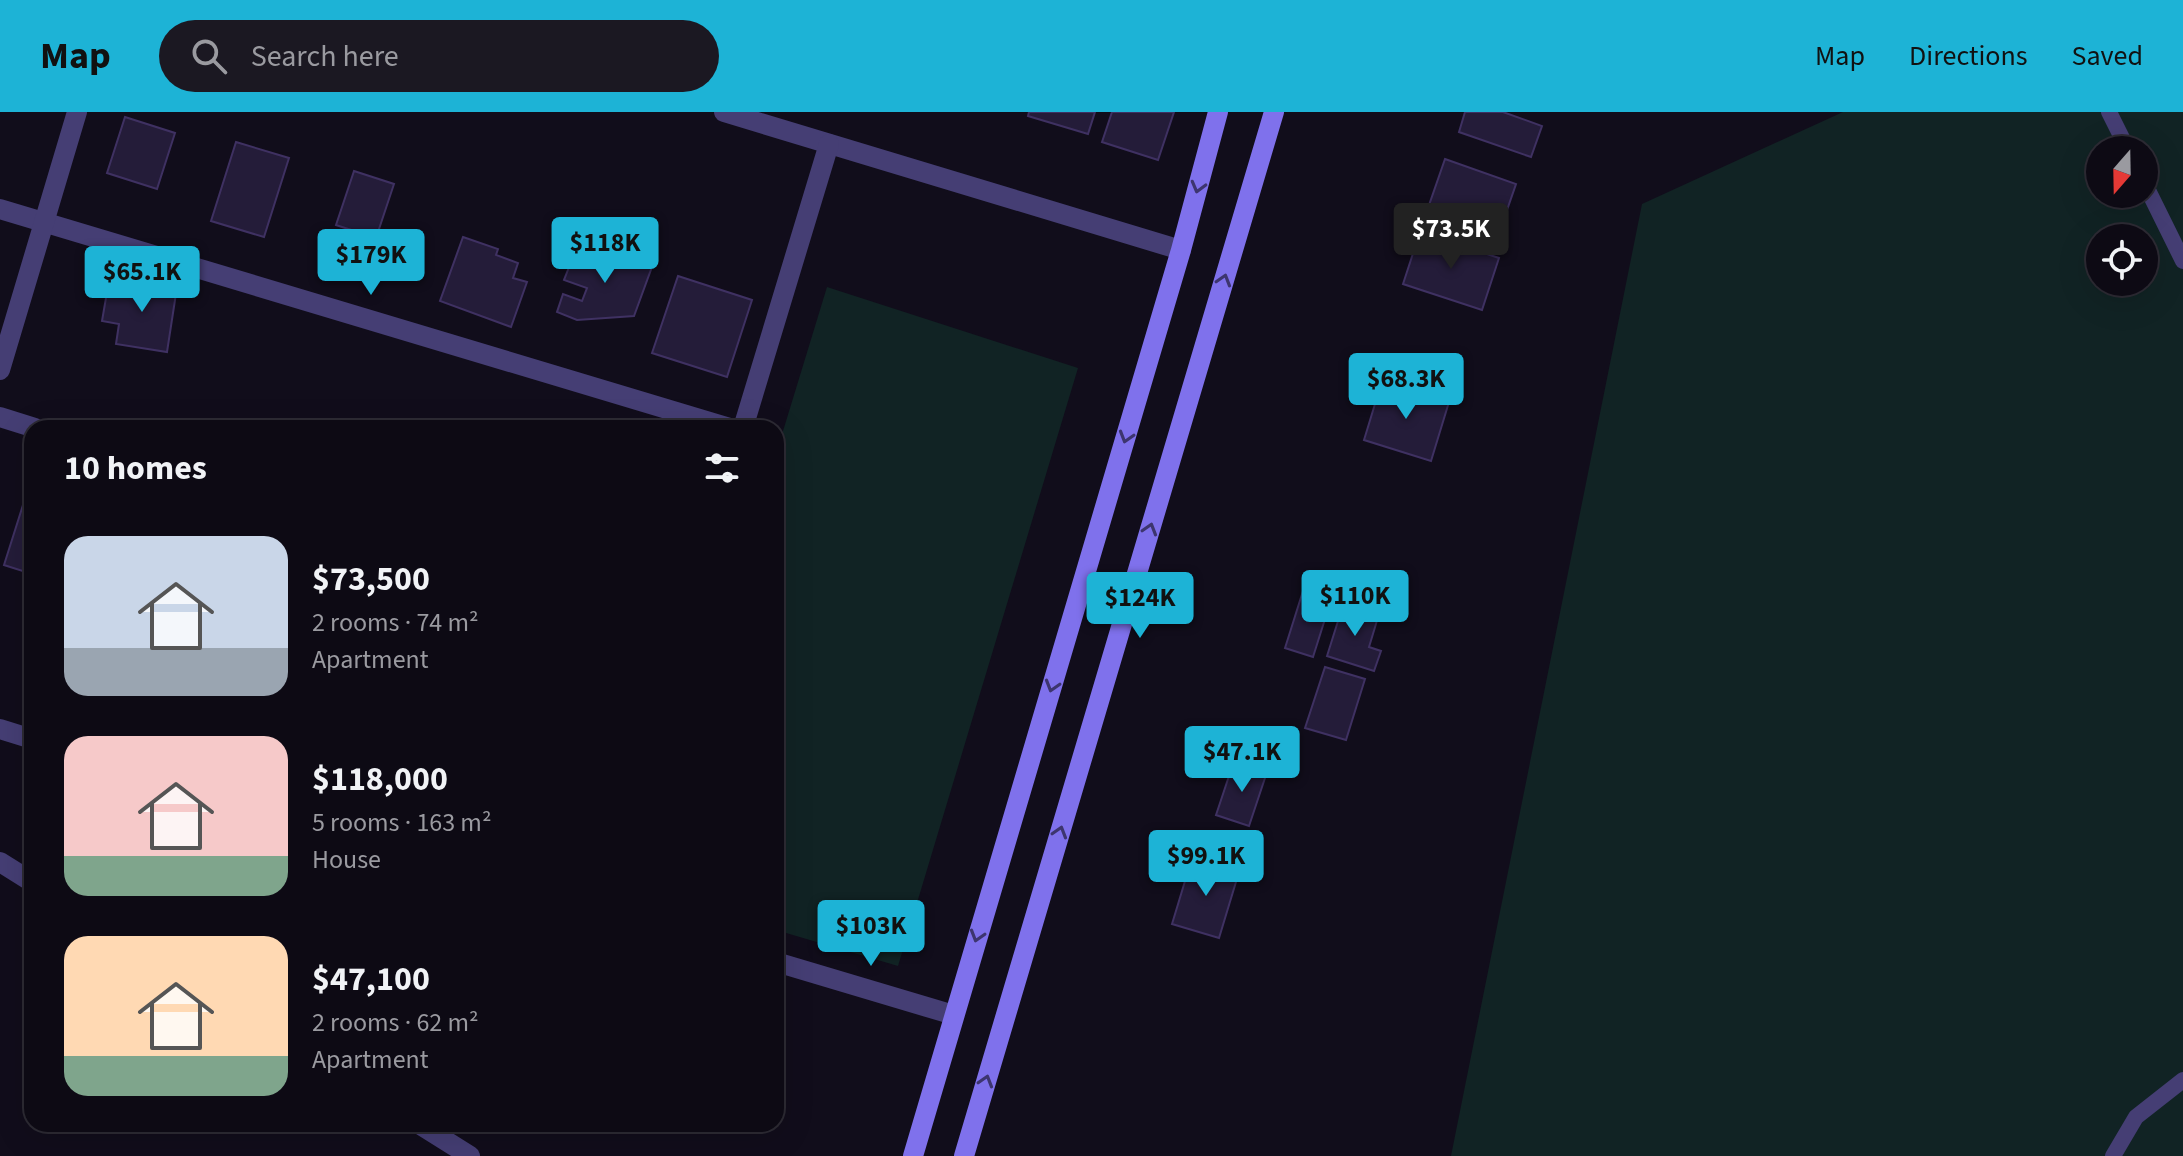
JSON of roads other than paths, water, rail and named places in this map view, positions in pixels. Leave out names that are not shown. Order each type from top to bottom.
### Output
[{"type":"main road","points":[[913,1156],[1181,250],[1218,112]]},
{"type":"main road","points":[[964,1156],[1274,112]]},
{"type":"street","points":[[0,370],[77,112]]},
{"type":"street","points":[[724,112],[1181,250]]},
{"type":"street","points":[[745,420],[829,144]]},
{"type":"street","points":[[0,209],[703,420]]},
{"type":"street","points":[[0,417],[24,425]]},
{"type":"street","points":[[0,729],[24,736]]},
{"type":"street","points":[[0,862],[24,877]]},
{"type":"street","points":[[784,964],[954,1015]]},
{"type":"street","points":[[432,1132],[470,1156]]},
{"type":"lane","points":[[2109,112],[2121,136]]},
{"type":"lane","points":[[2157,208],[2183,261]]},
{"type":"lane","points":[[2113,1156],[2136,1117],[2183,1080]]}]
